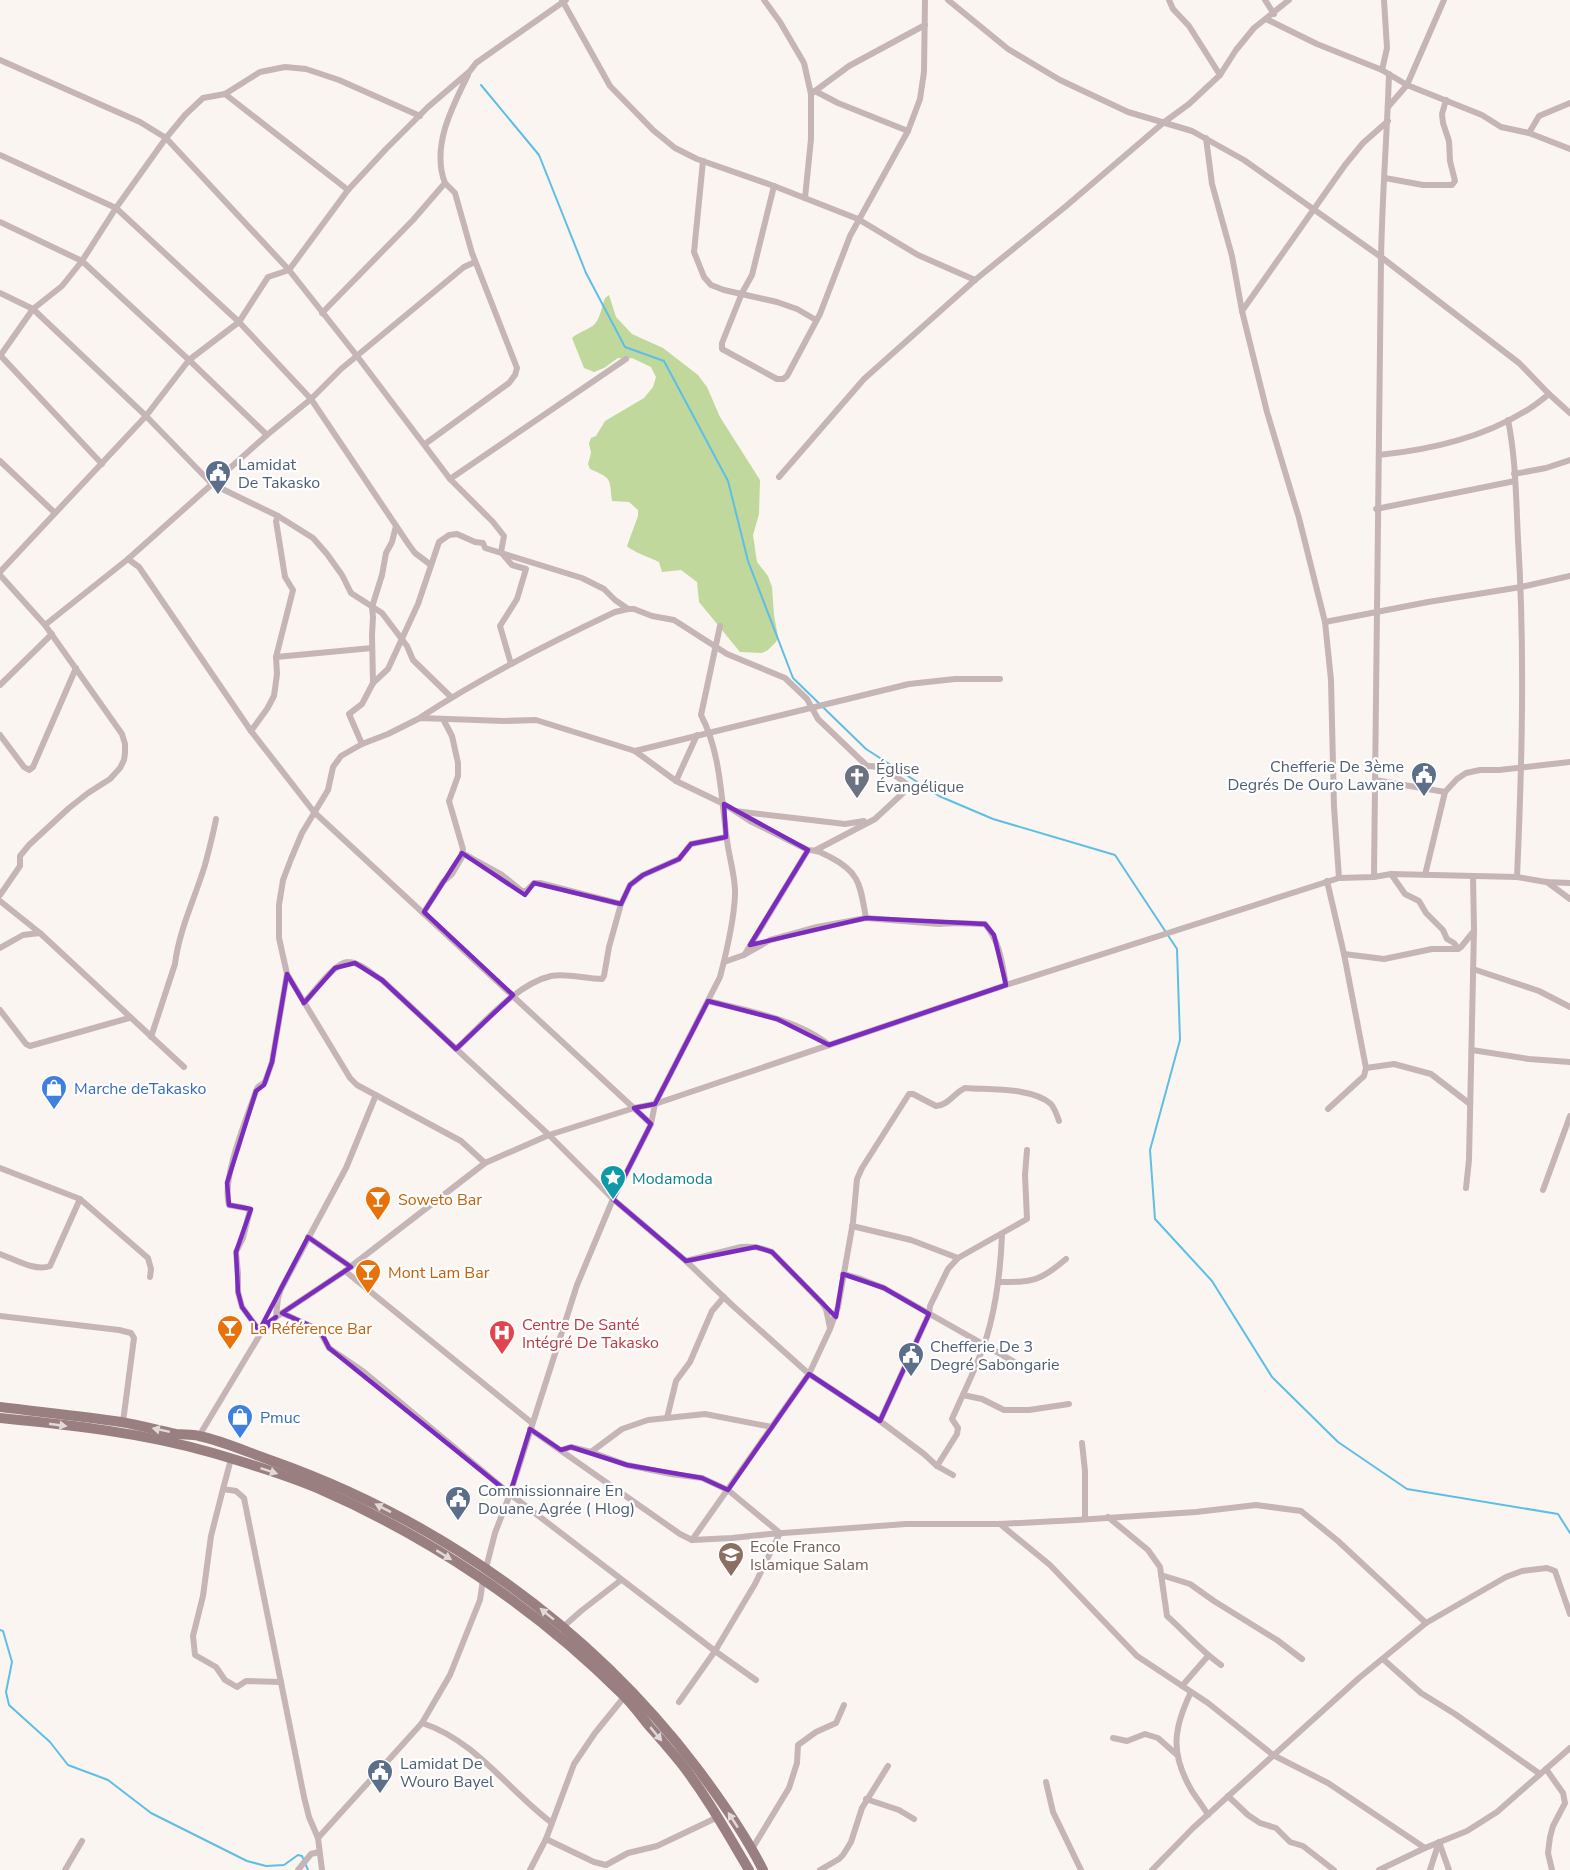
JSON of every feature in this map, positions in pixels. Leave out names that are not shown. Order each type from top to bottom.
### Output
[{"type":"main road","points":[[0,1407],[123,1422],[199,1436],[306,1473],[424,1529],[484,1574],[548,1627],[625,1696],[680,1762],[718,1817],[749,1870]]},
{"type":"main road","points":[[0,1418],[93,1429],[180,1445],[231,1459],[317,1488],[523,1595],[563,1627],[630,1689],[674,1738],[716,1793],[763,1870]]},
{"type":"street","points":[[764,0],[804,63],[813,93],[805,198]]},
{"type":"street","points":[[774,186],[752,275],[742,293],[722,343],[722,350],[777,379],[783,379],[787,376],[816,320],[858,219],[908,131],[920,99],[924,72],[926,0]]},
{"type":"street","points":[[948,0],[988,35],[1060,80],[1128,112],[1192,131],[1245,160],[1381,258],[1519,363],[1570,413]]},
{"type":"street","points":[[1169,0],[1173,9],[1189,26],[1220,75]]},
{"type":"street","points":[[1264,0],[1274,14]]},
{"type":"street","points":[[779,477],[864,380],[975,280],[1163,123],[1189,104],[1220,75],[1254,28],[1274,14],[1288,0]]},
{"type":"street","points":[[1382,70],[1387,48],[1384,0]]},
{"type":"street","points":[[1388,107],[1407,85],[1444,0]]},
{"type":"street","points":[[425,444],[509,383],[517,368],[475,262],[455,194],[445,183],[440,171],[445,126],[456,99],[476,63],[564,1],[610,86],[653,130],[675,148],[703,161],[858,219],[918,255],[975,280]]},
{"type":"street","points":[[1266,19],[1317,44],[1382,70],[1407,85],[1482,115],[1501,127],[1529,133],[1570,149]]},
{"type":"street","points":[[813,93],[849,66],[925,26]]},
{"type":"street","points":[[0,60],[140,122],[166,138],[289,270],[450,479],[493,522],[504,536],[501,552]]},
{"type":"street","points":[[102,464],[0,355],[33,309],[62,286],[82,261],[116,208],[185,115],[203,98],[225,94],[260,72],[285,67],[306,69],[339,80],[420,116]]},
{"type":"street","points":[[0,895],[20,866],[20,856],[29,845],[69,808],[110,779],[120,768],[124,760],[125,744],[122,734],[52,634],[0,574],[146,416],[189,360],[239,322],[268,277],[289,270],[348,190],[420,116],[470,71]]},
{"type":"street","points":[[1374,877],[1376,509],[1379,455],[1381,258],[1389,74]]},
{"type":"street","points":[[813,93],[908,131]]},
{"type":"street","points":[[225,94],[348,190]]},
{"type":"street","points":[[1385,178],[1423,185],[1452,185],[1455,180],[1442,114],[1446,100]]},
{"type":"street","points":[[1529,133],[1539,116],[1570,103]]},
{"type":"street","points":[[1242,311],[1345,165],[1363,143],[1388,121]]},
{"type":"street","points":[[1206,138],[1212,184],[1232,256],[1242,311],[1267,412],[1299,518],[1325,622],[1331,680],[1334,807],[1339,878]]},
{"type":"street","points":[[0,155],[116,208],[239,322],[311,399],[415,553],[431,565]]},
{"type":"street","points":[[703,161],[694,252],[704,278],[711,285],[777,302],[797,309],[816,320]]},
{"type":"street","points":[[322,313],[413,220],[445,183]]},
{"type":"street","points":[[0,222],[82,261],[267,435]]},
{"type":"street","points":[[45,625],[128,559],[357,356],[464,267],[475,262]]},
{"type":"street","points":[[0,293],[33,309],[146,416],[212,484],[278,516],[313,538],[342,575],[351,593],[382,613],[407,645],[413,660],[451,697]]},
{"type":"street","points":[[450,479],[626,359]]},
{"type":"street","points":[[1379,455],[1417,451],[1481,432],[1522,414],[1549,394]]},
{"type":"street","points":[[1508,420],[1515,478],[1523,642],[1522,768],[1517,876]]},
{"type":"street","points":[[1376,509],[1515,478],[1570,460]]},
{"type":"street","points":[[0,461],[55,513]]},
{"type":"street","points":[[251,731],[274,696],[277,674],[276,657],[293,590],[285,577],[276,521],[278,516]]},
{"type":"street","points":[[373,684],[372,607],[386,553],[392,542],[396,526]]},
{"type":"street","points":[[362,744],[350,714],[362,704],[373,684],[388,669],[418,604],[440,542],[449,535],[457,534],[483,543],[485,548],[582,578],[604,590],[628,609],[674,620],[727,654],[785,678],[807,699],[818,719],[867,766],[890,771],[908,785],[903,793],[875,819],[816,850],[808,850],[731,810],[724,804],[676,781],[635,751],[536,720],[504,722],[420,717]]},
{"type":"street","points":[[501,552],[512,565],[526,569],[518,599],[500,626],[511,664]]},
{"type":"street","points":[[128,559],[139,567],[251,731],[314,812],[651,1124]]},
{"type":"street","points":[[1325,622],[1570,576]]},
{"type":"street","points":[[485,1163],[461,1141],[357,1085],[350,1078],[287,974],[279,938],[279,905],[283,880],[302,833],[328,790],[333,767],[341,756],[420,717],[511,664],[608,615],[628,609]]},
{"type":"street","points":[[318,1838],[422,1723],[450,1675],[480,1600],[495,1533],[510,1494],[577,1285],[613,1199],[651,1124],[655,1104],[720,977],[735,894],[726,837],[724,804],[710,732],[701,715],[720,626]]},
{"type":"street","points":[[0,685],[52,634]]},
{"type":"street","points":[[276,657],[372,648]]},
{"type":"street","points":[[0,735],[24,768],[29,770],[33,767],[76,668]]},
{"type":"street","points":[[635,751],[909,684],[956,679],[1000,679]]},
{"type":"street","points":[[424,912],[443,882],[452,874],[462,853],[461,841],[449,801],[458,776],[459,763],[452,736],[443,718]]},
{"type":"street","points":[[676,781],[698,735]]},
{"type":"street","points":[[1425,875],[1445,792],[1457,779],[1466,773],[1480,770],[1570,762]]},
{"type":"street","points":[[1374,780],[1445,792]]},
{"type":"street","points":[[731,810],[844,824],[875,819]]},
{"type":"street","points":[[151,1037],[205,865],[216,819]]},
{"type":"street","points":[[456,1049],[513,995],[550,976],[602,979],[621,904],[630,885],[643,875],[679,859],[692,844],[726,837]]},
{"type":"street","points":[[744,955],[808,850]]},
{"type":"street","points":[[816,850],[855,874],[866,918]]},
{"type":"street","points":[[462,853],[502,875],[522,891],[526,891],[534,883],[621,904]]},
{"type":"street","points":[[1391,874],[1405,894],[1419,901],[1426,913],[1458,950]]},
{"type":"street","points":[[199,1436],[261,1333],[276,1317],[351,1267],[485,1163],[549,1135],[634,1108],[655,1104],[1006,985],[1339,878],[1391,874],[1517,876],[1546,882],[1570,883]]},
{"type":"street","points":[[1466,1188],[1472,1050],[1473,876]]},
{"type":"street","points":[[1327,881],[1366,1068],[1364,1076],[1328,1109]]},
{"type":"street","points":[[1546,882],[1570,899]]},
{"type":"street","points":[[0,901],[40,933],[184,1067]]},
{"type":"street","points":[[724,962],[744,955],[770,940],[817,927],[866,918],[939,924],[950,922],[985,924],[994,935],[998,946],[1006,985]]},
{"type":"street","points":[[1458,950],[1474,930]]},
{"type":"street","points":[[0,948],[23,935],[40,933]]},
{"type":"street","points":[[1344,954],[1384,959],[1432,949],[1458,950]]},
{"type":"street","points":[[304,1003],[335,968],[347,961],[355,963],[382,980],[549,1135],[613,1199],[686,1261],[809,1374],[880,1421],[937,1466],[953,1475]]},
{"type":"street","points":[[1473,969],[1539,991],[1570,1007]]},
{"type":"street","points":[[261,1333],[242,1307],[238,1292],[236,1252],[243,1238],[250,1210],[229,1205],[226,1191],[256,1091],[265,1082],[272,1062],[287,974]]},
{"type":"street","points":[[708,1001],[770,1017],[816,1035],[829,1045]]},
{"type":"street","points":[[0,1010],[30,1046],[129,1018]]},
{"type":"street","points":[[1472,1050],[1529,1059],[1570,1062]]},
{"type":"street","points":[[1366,1068],[1394,1064],[1431,1074],[1470,1104]]},
{"type":"street","points":[[692,1540],[809,1374],[838,1307],[852,1226],[857,1179],[909,1094],[936,1106],[947,1102],[965,1088],[1023,1092],[1041,1098],[1052,1105],[1059,1121]]},
{"type":"street","points":[[276,1317],[280,1289],[346,1168],[376,1095]]},
{"type":"street","points":[[1543,1190],[1570,1116]]},
{"type":"street","points":[[880,1421],[948,1269],[958,1258],[1028,1217],[1025,1175],[1027,1150]]},
{"type":"street","points":[[0,1168],[80,1199],[148,1258],[152,1269],[150,1277]]},
{"type":"street","points":[[0,1254],[36,1267],[50,1266],[80,1199]]},
{"type":"street","points":[[852,1226],[912,1240],[958,1258]]},
{"type":"street","points":[[937,1466],[957,1434],[958,1428],[952,1419],[984,1345],[990,1324],[998,1282],[1002,1234]]},
{"type":"street","points":[[308,1237],[351,1267]]},
{"type":"street","points":[[686,1261],[750,1246],[772,1252],[826,1309],[830,1329]]},
{"type":"street","points":[[998,1282],[1028,1282],[1048,1274],[1066,1259]]},
{"type":"street","points":[[345,1271],[531,1426],[680,1534],[692,1540],[906,1524],[1000,1524],[1085,1519],[1196,1512],[1256,1505],[1301,1511],[1338,1541],[1426,1623]]},
{"type":"street","points":[[843,1274],[861,1278],[884,1288],[1025,1368]]},
{"type":"street","points":[[667,1418],[676,1382],[690,1362],[712,1311],[724,1297]]},
{"type":"street","points":[[826,1309],[838,1307]]},
{"type":"street","points":[[282,1313],[319,1330],[329,1348],[364,1372],[510,1494],[756,1680]]},
{"type":"street","points":[[0,1316],[131,1333],[134,1338],[123,1422]]},
{"type":"street","points":[[963,1395],[982,1399],[1004,1410],[1029,1410],[1069,1404]]},
{"type":"street","points":[[591,1452],[622,1429],[648,1420],[705,1414],[772,1427]]},
{"type":"street","points":[[1082,1443],[1085,1471],[1085,1519]]},
{"type":"street","points":[[561,1449],[571,1447],[627,1465],[702,1478],[728,1490],[780,1533]]},
{"type":"street","points":[[231,1459],[211,1536],[203,1596],[193,1636],[195,1655],[216,1667],[225,1680],[237,1687],[246,1681],[281,1682]]},
{"type":"street","points":[[223,1489],[236,1491],[244,1498],[309,1817],[318,1838],[322,1870]]},
{"type":"street","points":[[1108,1517],[1148,1550],[1160,1567],[1167,1616],[1208,1656],[1221,1665]]},
{"type":"street","points":[[1000,1524],[1050,1565],[1137,1656],[1208,1703],[1273,1755],[1328,1783],[1425,1848]]},
{"type":"street","points":[[679,1702],[715,1651],[755,1584],[780,1533]]},
{"type":"street","points":[[1152,1870],[1273,1755],[1426,1623],[1506,1577],[1522,1571],[1547,1568],[1555,1571],[1570,1614]]},
{"type":"street","points":[[1161,1575],[1190,1584],[1277,1640],[1302,1659]]},
{"type":"street","points":[[563,1627],[621,1580]]},
{"type":"street","points":[[1182,1686],[1208,1656]]},
{"type":"street","points":[[1383,1659],[1421,1693],[1540,1774]]},
{"type":"street","points":[[1191,1692],[1178,1728],[1176,1745],[1178,1762],[1192,1792],[1208,1815]]},
{"type":"street","points":[[530,1870],[546,1839],[574,1764],[625,1696]]},
{"type":"street","points":[[752,1850],[789,1788],[797,1763],[798,1745],[816,1732],[836,1723],[844,1705]]},
{"type":"street","points":[[422,1723],[473,1751],[535,1810],[552,1823]]},
{"type":"street","points":[[1113,1738],[1127,1741],[1145,1734],[1158,1738],[1177,1754]]},
{"type":"street","points":[[1379,1870],[1467,1831],[1497,1812],[1570,1748]]},
{"type":"street","points":[[820,1870],[843,1855],[851,1842],[866,1799],[888,1766]]},
{"type":"street","points":[[1546,1769],[1563,1793],[1565,1803],[1553,1826],[1550,1838],[1548,1853],[1552,1870]]},
{"type":"street","points":[[1046,1782],[1053,1812],[1081,1870]]},
{"type":"street","points":[[1228,1796],[1248,1815],[1260,1823],[1276,1828],[1290,1842],[1304,1846],[1334,1870]]},
{"type":"street","points":[[866,1799],[898,1810],[914,1819]]},
{"type":"street","points":[[546,1839],[594,1862],[606,1865],[628,1853],[657,1846],[718,1817]]},
{"type":"street","points":[[65,1870],[82,1842]]},
{"type":"street","points":[[1430,1870],[1439,1842]]},
{"type":"street","points":[[1439,1842],[1449,1870]]},
{"type":"street","points":[[300,1867],[311,1854],[319,1852]]},
{"type":"highlighted area","points":[[724,804],[808,850],[750,945],[866,918],[985,924],[994,935],[1006,985],[829,1045],[777,1019],[708,1001],[655,1104],[634,1108],[651,1124],[613,1199],[686,1261],[756,1247],[772,1252],[836,1317],[843,1274],[884,1288],[929,1314],[880,1421],[809,1374],[728,1490],[702,1478],[627,1465],[571,1447],[561,1450],[530,1429],[510,1494],[329,1348],[320,1330],[282,1313],[351,1267],[308,1237],[261,1327],[276,1317],[261,1333],[242,1307],[238,1292],[236,1252],[251,1209],[229,1205],[227,1183],[256,1091],[264,1085],[272,1062],[287,974],[304,1003],[335,968],[355,963],[382,980],[456,1049],[513,995],[424,912],[462,853],[525,895],[534,883],[621,904],[630,885],[643,875],[679,859],[691,844],[726,837]]},
{"type":"green space","points":[[609,295],[616,317],[632,334],[663,348],[698,375],[707,387],[720,417],[760,480],[759,514],[753,535],[757,562],[768,576],[772,587],[778,637],[768,650],[762,653],[740,652],[699,602],[697,582],[681,570],[662,572],[659,562],[627,546],[638,510],[629,502],[612,501],[611,488],[606,477],[590,469],[588,464],[591,438],[596,436],[605,421],[644,398],[653,387],[656,377],[651,367],[632,358],[618,358],[594,372],[584,368],[572,338],[596,323],[605,298]]},
{"type":"waterway","points":[[481,85],[539,155],[586,273],[625,347],[664,361],[728,481],[748,561],[793,678],[866,749],[939,796],[993,819],[1115,855],[1177,949],[1180,1040],[1150,1150],[1155,1219],[1212,1281],[1272,1377],[1338,1442],[1407,1489],[1558,1514],[1570,1533]]},
{"type":"waterway","points":[[0,1630],[3,1631],[12,1662],[6,1692],[9,1705],[50,1742],[68,1765],[108,1780],[151,1813],[247,1861],[266,1866],[284,1865],[298,1855],[302,1856],[308,1870]]},
{"type":"place","name":"Lamidat De Takasko","points":[[218,496]]},
{"type":"place","name":"Chefferie De 3ème Degrés De Ouro Lawane","points":[[1424,798]]},
{"type":"place","name":"Église Évangélique","points":[[857,800]]},
{"type":"place","name":"Marche deTakasko","points":[[54,1111]]},
{"type":"place","name":"Modamoda","points":[[613,1201]]},
{"type":"place","name":"Soweto Bar","points":[[378,1222]]},
{"type":"place","name":"Mont Lam Bar","points":[[368,1295]]},
{"type":"place","name":"La Référence Bar","points":[[230,1351]]},
{"type":"place","name":"Centre De Santé Intégré De Takasko","points":[[502,1356]]},
{"type":"place","name":"Chefferie De 3 Degré Sabongarie","points":[[911,1378]]},
{"type":"place","name":"Pmuc","points":[[240,1440]]},
{"type":"place","name":"Commissionnaire En Douane Agrée ( Hlog)","points":[[458,1522]]},
{"type":"place","name":"Ecole Franco Islamique Salam","points":[[731,1578]]},
{"type":"place","name":"Lamidat De Wouro Bayel","points":[[380,1795]]}]
